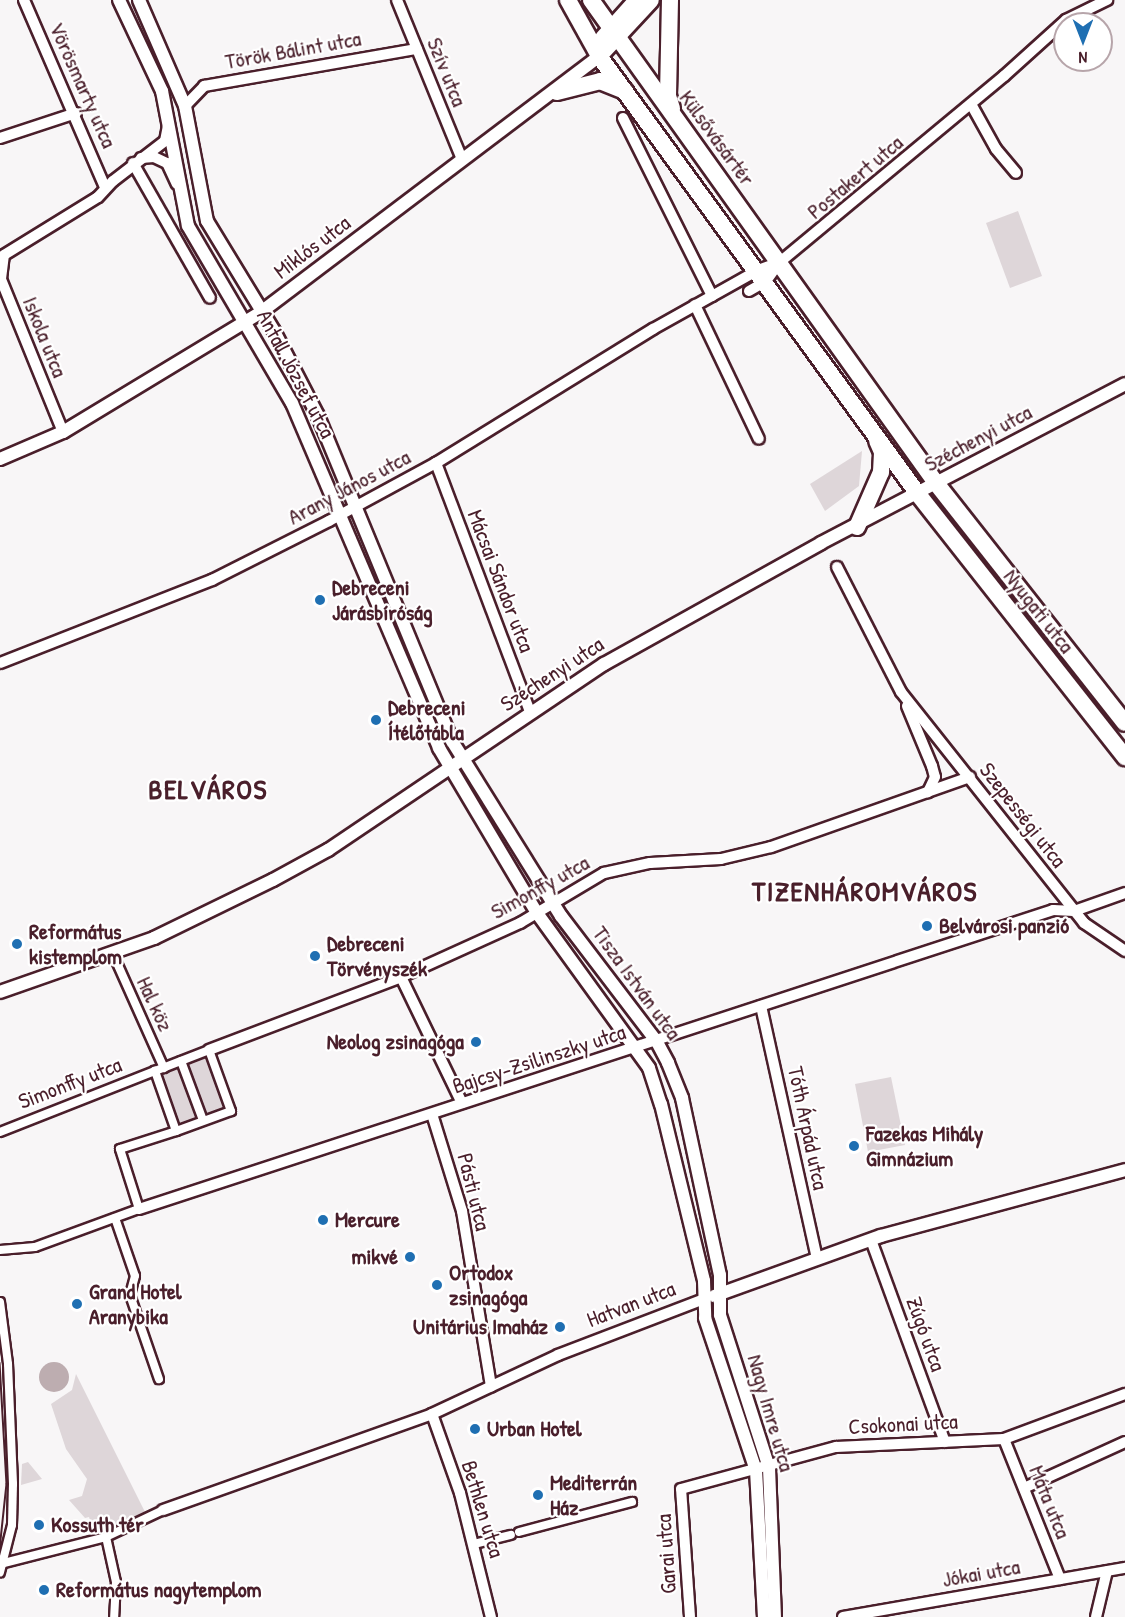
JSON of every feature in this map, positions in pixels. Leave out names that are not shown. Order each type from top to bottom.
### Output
[{"type":"main road","name":"Külsővásártér","points":[[591,0],[613,34],[780,262],[936,483]]},
{"type":"main road","points":[[613,34],[636,0]]},
{"type":"main road","points":[[600,56],[601,42],[636,21],[651,0]]},
{"type":"main road","points":[[670,0],[668,96],[679,125]]},
{"type":"main road","name":"Külsővásártér","points":[[571,6],[600,56],[762,276],[918,494]]},
{"type":"main road","points":[[571,6],[593,26],[613,34]]},
{"type":"main road","points":[[557,92],[600,81],[627,92]]},
{"type":"main road","points":[[857,527],[881,472],[882,452],[872,429]]},
{"type":"main road","name":"Nyugati utca","points":[[936,483],[1125,723]]},
{"type":"main road","name":"Nyugati utca","points":[[918,494],[1125,757]]},
{"type":"street","name":"Vörösmarty utca","points":[[24,0],[76,112],[105,187]]},
{"type":"street","name":"Antall József utca","points":[[118,0],[162,91],[169,118],[179,187],[196,242],[246,322],[292,403],[434,738],[452,766]]},
{"type":"street","name":"Antall József utca","points":[[139,0],[185,106],[207,221],[304,388],[358,505],[452,741],[464,758]]},
{"type":"street","name":"Szív utca","points":[[396,0],[462,159]]},
{"type":"street","name":"Postakert utca","points":[[762,276],[971,104],[1066,20],[1107,0]]},
{"type":"street","name":"Török Bálint utca","points":[[185,106],[204,86],[417,49]]},
{"type":"street","name":"Miklós utca","points":[[0,459],[63,432],[261,312],[462,159],[557,92],[600,56]]},
{"type":"street","points":[[971,104],[996,149],[1016,173]]},
{"type":"street","points":[[0,138],[76,112]]},
{"type":"street","points":[[105,187],[165,141],[169,118]]},
{"type":"street","points":[[623,118],[712,296]]},
{"type":"street","points":[[137,161],[154,157],[167,163],[179,187]]},
{"type":"street","points":[[137,161],[210,298]]},
{"type":"street","name":"Iskola utca","points":[[63,432],[1,279],[4,255],[98,197],[105,187]]},
{"type":"street","points":[[748,291],[762,276]]},
{"type":"street","points":[[759,439],[695,306],[712,296],[762,276]]},
{"type":"street","name":"Arany János utca","points":[[0,663],[212,580],[340,515],[436,463],[695,306]]},
{"type":"street","name":"Széchenyi utca","points":[[0,992],[112,954],[184,923],[328,850],[604,664],[936,483],[1125,384]]},
{"type":"street","name":"Mácsai Sándor utca","points":[[436,463],[530,712]]},
{"type":"street","name":"Szepességi utca","points":[[837,567],[901,692],[932,766],[935,777],[928,792]]},
{"type":"street","name":"Szepességi utca","points":[[901,692],[1084,923],[1125,951]]},
{"type":"street","name":"Tisza István utca","points":[[464,758],[553,903],[657,1042],[682,1098],[720,1275],[720,1294]]},
{"type":"street","name":"Tisza István utca","points":[[452,766],[537,913],[637,1048],[662,1104],[704,1281],[704,1299]]},
{"type":"street","name":"Simonffy utca","points":[[209,1050],[401,977],[537,913],[604,873],[650,863],[721,859],[771,847],[970,777]]},
{"type":"street","name":"Bajcsy-Zsilinszky utca","points":[[0,1250],[35,1247],[139,1209],[657,1042],[1053,910],[1074,910],[1125,893]]},
{"type":"street","name":"Hal köz","points":[[112,954],[164,1068]]},
{"type":"street","points":[[401,977],[462,1103]]},
{"type":"street","name":"Tóth Árpád utca","points":[[761,1006],[817,1259]]},
{"type":"street","points":[[139,1209],[120,1149],[231,1111],[209,1050]]},
{"type":"street","name":"Hal köz","points":[[155,1071],[209,1050]]},
{"type":"street","points":[[181,1061],[203,1120]]},
{"type":"street","points":[[155,1071],[176,1131]]},
{"type":"street","name":"Simonffy utca","points":[[0,1132],[155,1071]]},
{"type":"street","name":"Pásti utca","points":[[432,1114],[462,1211],[491,1386]]},
{"type":"street","name":"Hatvan utca","points":[[163,1510],[432,1414],[558,1354],[817,1259],[980,1206],[1125,1170]]},
{"type":"street","points":[[115,1218],[135,1276],[130,1295],[159,1379]]},
{"type":"street","name":"Zúgó utca","points":[[871,1240],[945,1442]]},
{"type":"street","name":"Nagy Imre utca","points":[[720,1294],[720,1315],[769,1468],[775,1617]]},
{"type":"street","name":"Nagy Imre utca","points":[[704,1299],[705,1318],[756,1470],[764,1617]]},
{"type":"street","points":[[0,1302],[13,1443],[12,1525],[1,1567]]},
{"type":"street","name":"Csokonai utca","points":[[681,1489],[769,1468],[836,1447],[1004,1439],[1125,1394]]},
{"type":"street","name":"Bethlen utca","points":[[432,1414],[474,1544],[491,1617]]},
{"type":"street","name":"Máta utca","points":[[1004,1439],[1060,1579]]},
{"type":"street","points":[[1023,1488],[1125,1442]]},
{"type":"street","name":"Garai utca","points":[[681,1489],[690,1617]]},
{"type":"street","points":[[474,1544],[632,1502]]},
{"type":"street","points":[[1,1567],[106,1537],[163,1510]]},
{"type":"street","points":[[106,1537],[116,1582],[114,1617]]},
{"type":"street","name":"Jókai utca","points":[[843,1617],[884,1613],[1125,1568]]},
{"type":"street","points":[[1096,1617],[1107,1571]]},
{"type":"shaded area","points":[[1018,211],[1042,276],[1010,288],[986,223]]},
{"type":"shaded area","points":[[862,451],[859,486],[825,511],[810,484]]},
{"type":"shaded area","points":[[209,1050],[231,1111],[176,1131],[155,1071]]},
{"type":"shaded area","points":[[891,1077],[905,1145],[868,1152],[855,1084]]},
{"type":"shaded area","points":[[54,1362],[60,1363],[68,1371],[68,1383],[60,1391],[54,1392],[48,1391],[40,1383],[39,1377],[40,1371],[48,1363]]},
{"type":"shaded area","points":[[76,1374],[146,1514],[94,1534],[89,1517],[85,1518],[69,1500],[82,1496],[87,1479],[66,1449],[51,1404],[72,1390]]},
{"type":"shaded area","points":[[28,1462],[42,1479],[21,1485],[22,1464]]},
{"type":"tram line","points":[[0,1363],[7,1484],[0,1550]]},
{"type":"place","name":"Debreceni Járásbíróság","points":[[320,600]]},
{"type":"place","name":"Debreceni Ítélőtábla","points":[[376,720]]},
{"type":"place","name":"Belvárosi panzió","points":[[927,926]]},
{"type":"place","name":"Református kistemplom","points":[[17,944]]},
{"type":"place","name":"Debreceni Törvényszék","points":[[315,956]]},
{"type":"place","name":"Neolog zsinagóga","points":[[476,1042]]},
{"type":"place","name":"Fazekas Mihály Gimnázium","points":[[854,1146]]},
{"type":"place","name":"Mercure","points":[[323,1220]]},
{"type":"place","name":"mikvé","points":[[410,1257]]},
{"type":"place","name":"Ortodox zsinagóga","points":[[437,1285]]},
{"type":"place","name":"Grand Hotel Aranybika","points":[[77,1304]]},
{"type":"place","name":"Unitárius Imaház","points":[[560,1327]]},
{"type":"place","name":"Urban Hotel","points":[[475,1429]]},
{"type":"place","name":"Mediterrán Ház","points":[[538,1495]]},
{"type":"place","name":"Kossuth tér","points":[[39,1525]]},
{"type":"place","name":"Református nagytemplom","points":[[44,1590]]},
{"type":"district","name":"BELVÁROS","points":[[208,789]]},
{"type":"district","name":"TIZENHÁROMVÁROS","points":[[865,891]]}]
